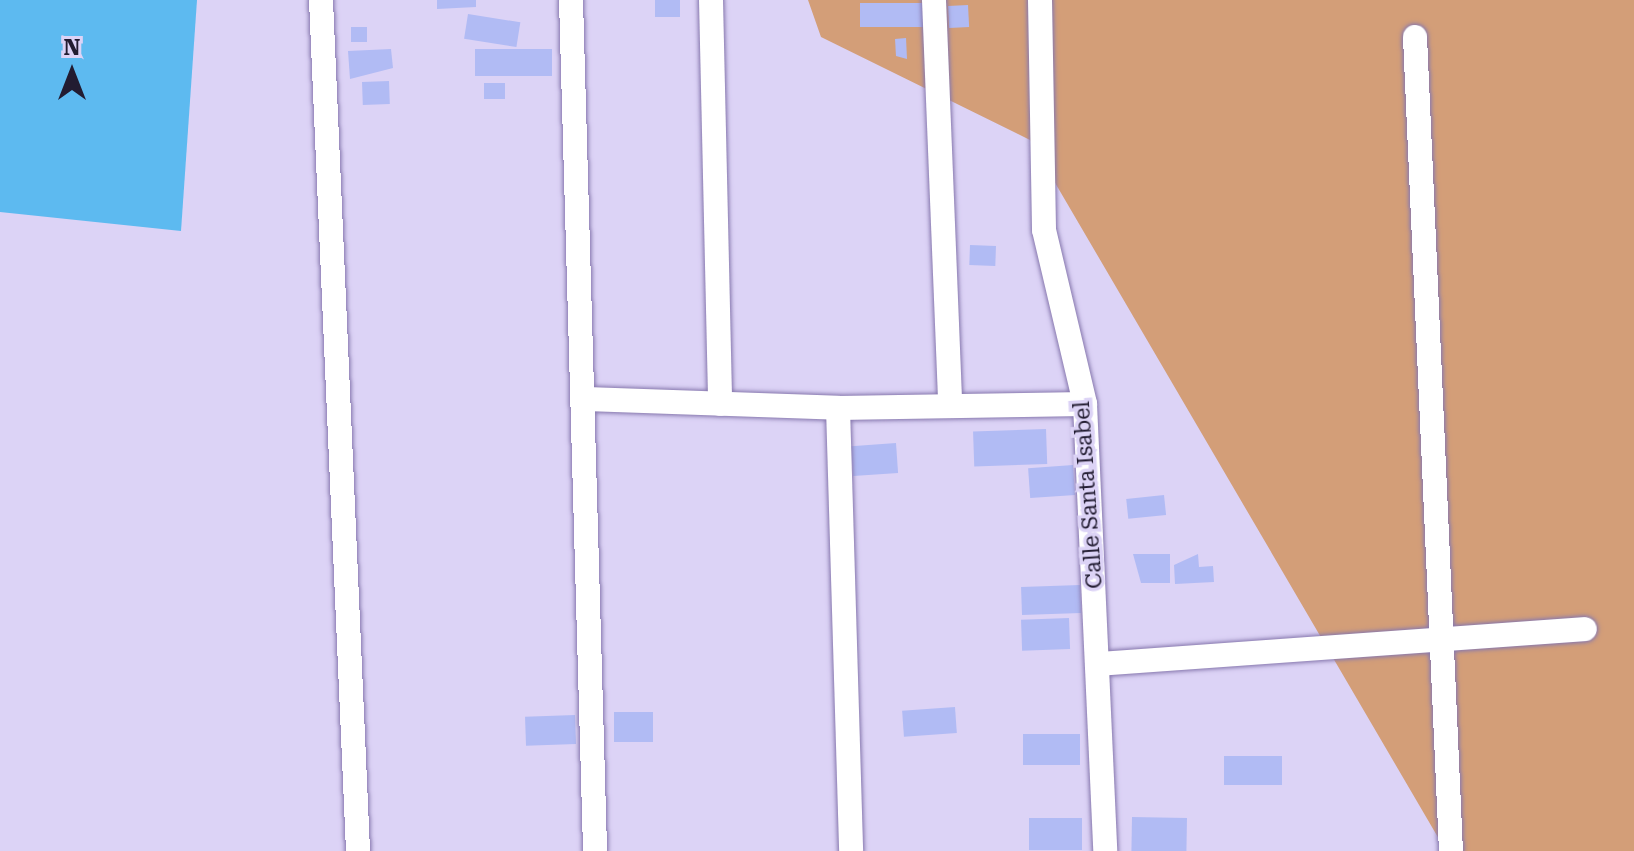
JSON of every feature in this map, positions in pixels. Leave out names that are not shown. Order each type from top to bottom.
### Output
[{"type":"street","points":[[321,0],[358,851]]},
{"type":"street","points":[[571,0],[586,399],[595,851]]},
{"type":"street","points":[[711,0],[720,404]]},
{"type":"street","points":[[934,0],[950,403]]},
{"type":"street","name":"Calle Santa Isabel","points":[[1040,0],[1044,230],[1085,404],[1105,851]]},
{"type":"street","points":[[1415,37],[1436,640],[1451,851]]},
{"type":"street","points":[[586,399],[838,408],[950,403],[1085,404]]},
{"type":"street","points":[[838,408],[851,851]]},
{"type":"street","points":[[1098,664],[1585,629]]},
{"type":"shaded area","points":[[808,0],[1634,0],[1634,851],[1446,851],[1030,140],[821,37]]},
{"type":"water","points":[[0,0],[197,0],[181,231],[0,212]]},
{"type":"building","points":[[437,0],[476,0],[476,7],[437,9]]},
{"type":"building","points":[[655,0],[680,0],[680,17],[655,17]]},
{"type":"building","points":[[860,3],[923,3],[923,27],[860,27]]},
{"type":"building","points":[[968,5],[969,27],[949,28],[948,6]]},
{"type":"building","points":[[468,14],[520,22],[516,47],[464,39]]},
{"type":"building","points":[[351,27],[367,27],[367,42],[351,42]]},
{"type":"building","points":[[906,38],[907,59],[896,56],[895,39]]},
{"type":"building","points":[[391,49],[393,68],[350,79],[348,51]]},
{"type":"building","points":[[475,49],[552,49],[552,76],[475,76]]},
{"type":"building","points":[[389,81],[390,104],[363,105],[362,82]]},
{"type":"building","points":[[484,83],[505,83],[505,99],[484,99]]},
{"type":"building","points":[[970,245],[996,246],[995,266],[969,265]]},
{"type":"building","points":[[1046,429],[1047,464],[974,467],[973,432]]},
{"type":"building","points":[[896,443],[898,473],[853,476],[851,446]]},
{"type":"building","points":[[1073,465],[1075,495],[1030,498],[1028,468]]},
{"type":"building","points":[[1164,495],[1166,515],[1128,519],[1126,499]]},
{"type":"building","points":[[1133,554],[1170,554],[1170,583],[1141,583]]},
{"type":"building","points":[[1198,554],[1199,567],[1213,566],[1214,582],[1175,584],[1174,565]]},
{"type":"building","points":[[1080,585],[1081,613],[1022,615],[1021,587]]},
{"type":"building","points":[[1069,618],[1070,649],[1022,651],[1021,620]]},
{"type":"building","points":[[955,707],[957,733],[904,737],[902,711]]},
{"type":"building","points":[[614,712],[653,712],[653,742],[614,742]]},
{"type":"building","points":[[575,715],[576,744],[526,746],[525,717]]},
{"type":"building","points":[[1023,734],[1080,734],[1080,765],[1023,765]]},
{"type":"building","points":[[1224,756],[1282,756],[1282,785],[1224,785]]},
{"type":"building","points":[[1132,817],[1187,818],[1186,851],[1131,851]]},
{"type":"building","points":[[1029,818],[1082,818],[1082,850],[1029,850]]}]
